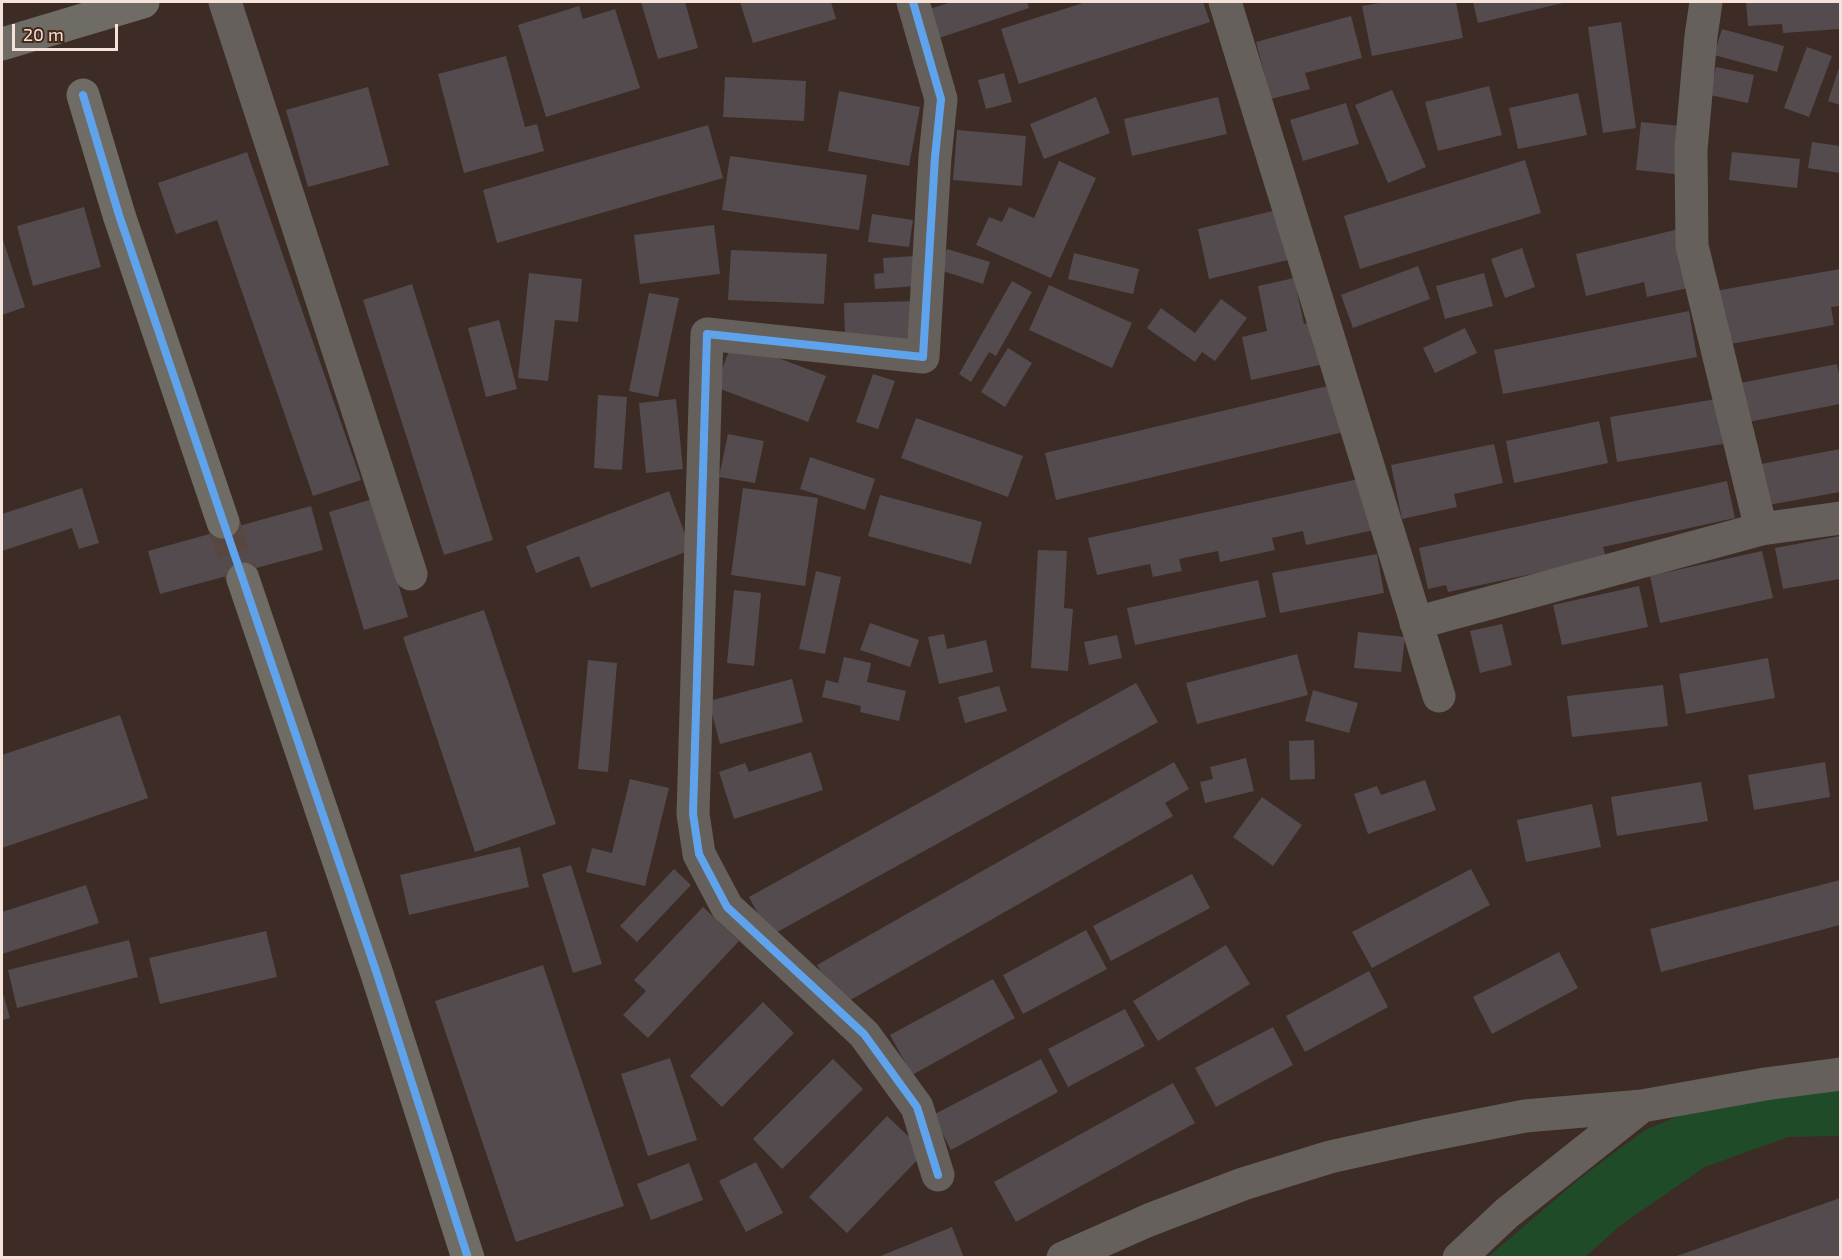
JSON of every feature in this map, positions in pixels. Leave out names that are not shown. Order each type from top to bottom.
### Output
[{"type":"street","points":[[2,45],[143,2]]},
{"type":"street","points":[[225,2],[411,574]]},
{"type":"street","points":[[913,2],[941,99],[935,157],[923,357],[707,334],[693,814],[699,854],[727,907],[864,1034],[917,1107],[938,1175]]},
{"type":"street","points":[[1225,2],[1438,696]]},
{"type":"street","points":[[1706,2],[1691,150],[1692,246],[1761,529]]},
{"type":"street","points":[[83,95],[119,215],[223,522]]},
{"type":"street","points":[[1416,623],[1761,529],[1840,518]]},
{"type":"street","points":[[243,579],[377,974],[468,1257]]},
{"type":"street","points":[[1063,1257],[1149,1220],[1243,1184],[1330,1157],[1525,1116],[1642,1106],[1765,1084],[1840,1074]]},
{"type":"street","points":[[1459,1257],[1507,1213],[1642,1106]]},
{"type":"green space","points":[[1840,1090],[1840,1136],[1788,1137],[1705,1167],[1621,1225],[1585,1257],[1487,1258],[1579,1179],[1645,1130],[1695,1109]]},
{"type":"building","points":[[641,2],[685,2],[698,48],[658,59]]},
{"type":"building","points":[[740,2],[831,2],[836,19],[753,43]]},
{"type":"building","points":[[952,2],[1027,2],[1029,8],[939,38],[929,9]]},
{"type":"building","points":[[1086,2],[1203,2],[1210,22],[1019,84],[1001,29]]},
{"type":"building","points":[[1386,2],[1456,2],[1463,38],[1372,56],[1362,6]]},
{"type":"building","points":[[1473,2],[1567,2],[1478,23]]},
{"type":"building","points":[[1746,2],[1840,2],[1840,29],[1783,33],[1782,24],[1748,26]]},
{"type":"building","points":[[579,6],[583,19],[615,9],[640,88],[546,117],[518,25]]},
{"type":"building","points":[[1351,16],[1362,58],[1305,73],[1310,89],[1271,99],[1256,42]]},
{"type":"building","points":[[1621,22],[1636,128],[1603,133],[1588,27]]},
{"type":"building","points":[[1722,29],[1784,46],[1777,72],[1714,55]]},
{"type":"building","points":[[1807,47],[1832,56],[1809,117],[1784,108]]},
{"type":"building","points":[[506,56],[525,127],[537,124],[544,151],[464,173],[438,74]]},
{"type":"building","points":[[1840,65],[1840,105],[1828,101]]},
{"type":"building","points":[[1716,67],[1754,75],[1748,103],[1710,95]]},
{"type":"building","points":[[1004,73],[1012,102],[986,109],[978,80]]},
{"type":"building","points":[[725,77],[806,81],[804,121],[723,117]]},
{"type":"building","points":[[1489,86],[1502,135],[1438,151],[1425,102]]},
{"type":"building","points":[[368,87],[389,165],[308,187],[286,110]]},
{"type":"building","points":[[1392,90],[1426,167],[1388,183],[1355,105]]},
{"type":"building","points":[[839,91],[920,107],[909,166],[828,151]]},
{"type":"building","points":[[1578,93],[1587,135],[1518,149],[1509,108]]},
{"type":"building","points":[[1096,97],[1110,133],[1044,159],[1030,124]]},
{"type":"building","points":[[1218,97],[1227,134],[1132,156],[1124,119]]},
{"type":"building","points":[[1346,103],[1359,144],[1303,161],[1290,120]]},
{"type":"building","points":[[1641,122],[1680,126],[1675,174],[1636,170]]},
{"type":"building","points":[[708,125],[723,178],[497,243],[483,190]]},
{"type":"building","points":[[957,130],[1026,136],[1022,186],[953,180]]},
{"type":"building","points":[[1812,142],[1840,146],[1840,173],[1808,168]]},
{"type":"building","points":[[247,152],[361,480],[313,496],[217,220],[176,234],[158,183]]},
{"type":"building","points":[[1732,152],[1800,159],[1797,188],[1729,180]]},
{"type":"building","points":[[730,156],[867,175],[859,230],[722,210]]},
{"type":"building","points":[[1525,160],[1541,213],[1360,269],[1344,216]]},
{"type":"building","points":[[1059,161],[1096,178],[1051,278],[976,245],[989,217],[1002,222],[1009,207],[1034,218]]},
{"type":"building","points":[[84,207],[101,267],[33,286],[17,226]]},
{"type":"building","points":[[1277,210],[1288,260],[1209,279],[1198,229]]},
{"type":"building","points":[[872,214],[913,220],[909,247],[868,242]]},
{"type":"building","points":[[714,225],[720,274],[640,284],[634,235]]},
{"type":"building","points":[[1679,229],[1693,287],[1647,297],[1644,282],[1586,296],[1576,254]]},
{"type":"building","points":[[2,237],[25,307],[2,315]]},
{"type":"building","points":[[1522,248],[1535,287],[1505,298],[1491,259]]},
{"type":"building","points":[[947,249],[990,262],[983,284],[940,270]]},
{"type":"building","points":[[731,250],[827,254],[824,304],[728,300]]},
{"type":"building","points":[[1074,253],[1139,269],[1133,294],[1068,279]]},
{"type":"building","points":[[915,256],[917,286],[875,289],[874,274],[884,273],[883,258]]},
{"type":"building","points":[[1418,266],[1430,299],[1353,328],[1341,295]]},
{"type":"building","points":[[1840,269],[1840,306],[1831,307],[1834,325],[1725,345],[1715,291]]},
{"type":"building","points":[[529,273],[582,279],[578,322],[555,320],[548,381],[518,378]]},
{"type":"building","points":[[1484,273],[1493,306],[1445,319],[1436,286]]},
{"type":"building","points":[[1294,278],[1304,324],[1320,320],[1329,363],[1251,380],[1242,337],[1267,331],[1258,286]]},
{"type":"building","points":[[1012,281],[1032,292],[996,356],[989,352],[971,382],[959,374]]},
{"type":"building","points":[[412,284],[493,540],[444,555],[363,300]]},
{"type":"building","points":[[1049,285],[1132,323],[1112,368],[1029,330]]},
{"type":"building","points":[[649,293],[679,298],[658,397],[629,391]]},
{"type":"building","points":[[1221,299],[1247,318],[1215,361],[1202,352],[1195,362],[1147,328],[1161,308],[1195,333]]},
{"type":"building","points":[[915,301],[916,340],[845,342],[844,303]]},
{"type":"building","points":[[1689,311],[1697,357],[1503,394],[1494,350]]},
{"type":"building","points":[[499,320],[517,389],[486,397],[468,328]]},
{"type":"building","points":[[1465,328],[1477,353],[1435,373],[1423,348]]},
{"type":"building","points":[[733,341],[826,376],[808,422],[715,387]]},
{"type":"building","points":[[1008,348],[1032,363],[1005,407],[981,392]]},
{"type":"building","points":[[1837,364],[1840,404],[1743,423],[1735,384]]},
{"type":"building","points":[[873,374],[895,381],[878,429],[856,422]]},
{"type":"building","points":[[1336,384],[1348,431],[1056,500],[1045,453]]},
{"type":"building","points":[[598,395],[627,397],[622,470],[594,468]]},
{"type":"building","points":[[676,399],[683,469],[646,473],[639,403]]},
{"type":"building","points":[[1716,399],[1723,444],[1617,462],[1610,417]]},
{"type":"building","points":[[916,418],[1023,456],[1008,497],[901,458]]},
{"type":"building","points":[[1599,421],[1608,463],[1514,483],[1506,441]]},
{"type":"building","points":[[728,434],[764,441],[755,483],[719,477]]},
{"type":"building","points":[[1494,444],[1503,483],[1454,494],[1457,507],[1402,519],[1391,465]]},
{"type":"building","points":[[1840,449],[1840,492],[1768,505],[1761,464]]},
{"type":"building","points":[[810,457],[875,479],[865,510],[800,489]]},
{"type":"building","points":[[1363,478],[1374,530],[1306,545],[1303,531],[1272,538],[1275,550],[1220,562],[1218,551],[1179,559],[1182,571],[1153,577],[1150,564],[1097,575],[1088,538]]},
{"type":"building","points":[[1727,481],[1735,518],[1603,547],[1606,558],[1448,592],[1446,585],[1428,589],[1419,548]]},
{"type":"building","points":[[82,488],[99,543],[79,549],[72,528],[2,551],[2,514]]},
{"type":"building","points":[[743,488],[818,498],[805,586],[731,575]]},
{"type":"building","points":[[669,491],[691,550],[591,588],[579,556],[536,573],[526,546]]},
{"type":"building","points":[[880,495],[982,522],[971,564],[868,536]]},
{"type":"building","points":[[373,499],[408,617],[364,630],[329,512]]},
{"type":"building","points":[[311,506],[323,550],[160,594],[148,551]]},
{"type":"building","points":[[1840,536],[1840,579],[1783,589],[1775,548]]},
{"type":"building","points":[[1038,550],[1067,551],[1064,608],[1073,609],[1068,671],[1031,668]]},
{"type":"building","points":[[1762,551],[1773,598],[1660,623],[1650,576]]},
{"type":"building","points":[[1377,554],[1384,593],[1280,613],[1272,573]]},
{"type":"building","points":[[816,571],[841,577],[825,654],[799,649]]},
{"type":"building","points":[[1258,580],[1266,617],[1135,645],[1127,608]]},
{"type":"building","points":[[1639,586],[1648,627],[1562,645],[1553,605]]},
{"type":"building","points":[[734,590],[761,593],[754,666],[727,663]]},
{"type":"building","points":[[484,610],[556,824],[475,852],[403,637]]},
{"type":"building","points":[[870,623],[919,640],[910,667],[860,650]]},
{"type":"building","points":[[1502,624],[1512,665],[1480,673],[1470,631]]},
{"type":"building","points":[[1358,632],[1405,637],[1401,672],[1354,668]]},
{"type":"building","points":[[944,634],[947,649],[986,640],[993,672],[939,684],[928,637]]},
{"type":"building","points":[[1117,635],[1122,658],[1089,665],[1084,642]]},
{"type":"building","points":[[1297,654],[1308,695],[1197,724],[1186,683]]},
{"type":"building","points":[[844,657],[871,663],[867,682],[906,691],[899,721],[860,712],[861,706],[822,697],[826,680],[838,683]]},
{"type":"building","points":[[1768,658],[1775,698],[1686,714],[1679,674]]},
{"type":"building","points":[[588,660],[617,663],[608,772],[578,769]]},
{"type":"building","points":[[792,679],[803,722],[720,744],[709,701]]},
{"type":"building","points":[[1136,683],[1158,722],[770,936],[749,897]]},
{"type":"building","points":[[1663,685],[1668,726],[1572,737],[1567,696]]},
{"type":"building","points":[[999,686],[1007,711],[965,723],[958,697]]},
{"type":"building","points":[[1313,690],[1358,703],[1349,733],[1305,721]]},
{"type":"building","points":[[120,715],[148,798],[2,848],[2,755]]},
{"type":"building","points":[[1314,740],[1315,779],[1290,780],[1289,741]]},
{"type":"building","points":[[811,752],[823,790],[734,819],[719,772],[745,763],[749,772]]},
{"type":"building","points":[[1246,758],[1254,791],[1205,803],[1200,782],[1213,779],[1210,767]]},
{"type":"building","points":[[1174,762],[1189,789],[1165,803],[1173,816],[840,1006],[817,965]]},
{"type":"building","points":[[1825,762],[1830,797],[1754,810],[1748,775]]},
{"type":"building","points":[[630,779],[669,788],[645,886],[586,872],[592,848],[612,853]]},
{"type":"building","points":[[1425,780],[1436,810],[1368,834],[1354,794],[1377,786],[1381,795]]},
{"type":"building","points":[[1701,782],[1708,821],[1617,836],[1611,797]]},
{"type":"building","points":[[1262,797],[1302,825],[1273,866],[1233,837]]},
{"type":"building","points":[[1592,804],[1601,847],[1526,862],[1517,820]]},
{"type":"building","points":[[520,847],[529,887],[409,915],[400,875]]},
{"type":"building","points":[[571,865],[602,964],[573,973],[542,874]]},
{"type":"building","points":[[674,869],[691,885],[637,942],[620,926]]},
{"type":"building","points":[[1471,869],[1490,905],[1372,968],[1352,932]]},
{"type":"building","points":[[1192,874],[1210,908],[1111,961],[1093,926]]},
{"type":"building","points":[[1840,880],[1840,925],[1661,972],[1650,929]]},
{"type":"building","points":[[86,885],[99,923],[2,954],[2,912]]},
{"type":"building","points":[[703,907],[739,941],[648,1038],[623,1015],[646,991],[634,980]]},
{"type":"building","points":[[1086,930],[1107,969],[1023,1014],[1003,975]]},
{"type":"building","points":[[266,931],[277,977],[160,1004],[149,958]]},
{"type":"building","points":[[129,940],[138,977],[17,1008],[8,970]]},
{"type":"building","points":[[1226,945],[1250,984],[1158,1041],[1133,1001]]},
{"type":"building","points":[[1559,952],[1578,988],[1492,1034],[1473,997]]},
{"type":"building","points":[[543,965],[624,1206],[516,1242],[435,1001]]},
{"type":"building","points":[[1369,971],[1388,1007],[1305,1052],[1286,1016]]},
{"type":"building","points":[[993,979],[1015,1018],[912,1075],[890,1035]]},
{"type":"building","points":[[2,990],[10,1018],[2,1020]]},
{"type":"building","points":[[763,1002],[794,1033],[722,1107],[690,1076]]},
{"type":"building","points":[[1125,1009],[1145,1046],[1068,1087],[1048,1049]]},
{"type":"building","points":[[1273,1027],[1293,1065],[1216,1107],[1195,1068]]},
{"type":"building","points":[[670,1058],[697,1140],[648,1156],[621,1074]]},
{"type":"building","points":[[833,1059],[863,1089],[782,1169],[753,1139]]},
{"type":"building","points":[[1041,1059],[1058,1092],[951,1150],[933,1115]]},
{"type":"building","points":[[1173,1083],[1195,1123],[1016,1222],[994,1182]]},
{"type":"building","points":[[887,1116],[925,1152],[847,1233],[809,1197]]},
{"type":"building","points":[[756,1162],[783,1213],[746,1232],[719,1181]]},
{"type":"building","points":[[689,1163],[703,1200],[651,1220],[637,1184]]},
{"type":"building","points":[[1840,1198],[1840,1258],[1674,1258],[1674,1257]]},
{"type":"building","points":[[952,1227],[964,1258],[878,1258],[878,1257]]},
{"type":"tunnel","points":[[223,522],[243,579]]},
{"type":"cycle path","points":[[913,2],[941,99],[935,157],[923,357],[707,334],[693,814],[699,854],[727,907],[864,1034],[917,1107],[938,1175]]},
{"type":"cycle path","points":[[83,95],[119,215],[377,974],[468,1258]]}]
